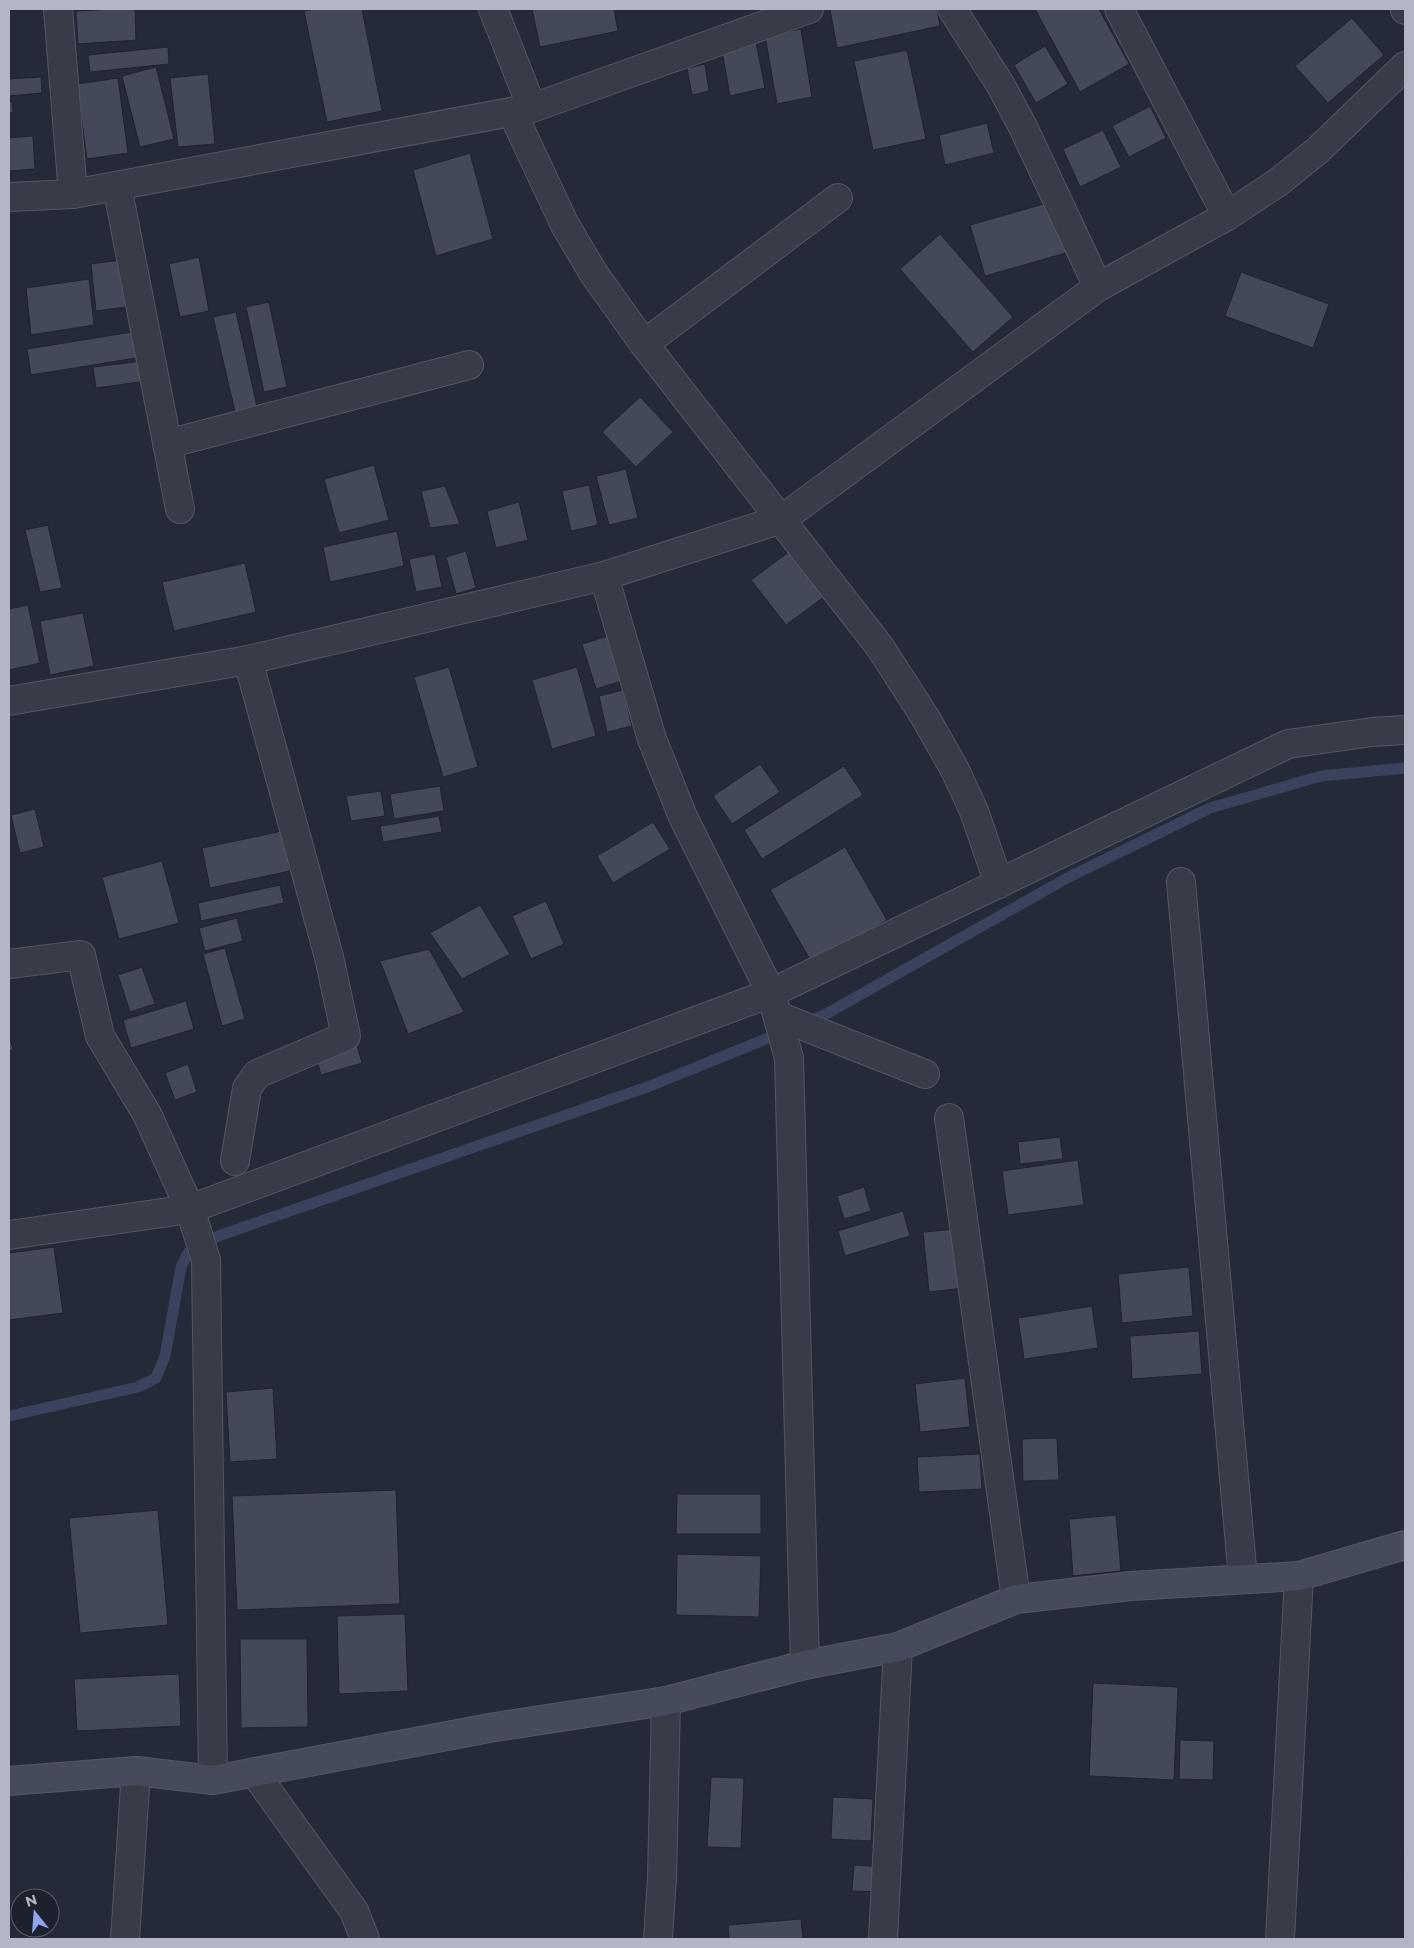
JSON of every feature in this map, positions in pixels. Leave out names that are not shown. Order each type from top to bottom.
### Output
[{"type":"street","points":[[58,9],[72,194]]},
{"type":"street","points":[[492,9],[522,110],[565,225],[594,274],[644,344],[880,647],[925,717],[955,770],[974,811],[998,884]]},
{"type":"street","points":[[9,198],[72,194],[522,110],[810,9]]},
{"type":"street","points":[[952,9],[1000,84],[1024,127],[1098,286]]},
{"type":"street","points":[[1118,9],[1227,216]]},
{"type":"street","points":[[9,701],[248,660],[604,576],[782,519],[1098,286],[1227,216],[1277,183],[1317,151],[1405,66]]},
{"type":"street","points":[[117,186],[180,509]]},
{"type":"street","points":[[644,344],[838,198]]},
{"type":"street","points":[[167,444],[468,365]]},
{"type":"street","points":[[604,576],[655,747],[683,817],[775,1005],[789,1058],[805,1665]]},
{"type":"street","points":[[235,1161],[246,1088],[257,1074],[346,1036],[329,956],[248,660]]},
{"type":"street","points":[[9,1235],[193,1218],[775,1005],[998,884],[1288,744],[1372,732],[1405,730]]},
{"type":"street","points":[[1181,882],[1243,1579]]},
{"type":"street","points":[[9,964],[81,955],[100,1036],[147,1114],[193,1218],[206,1260],[213,1780]]},
{"type":"street","points":[[775,1005],[925,1074]]},
{"type":"street","points":[[949,1118],[1016,1599]]},
{"type":"street","points":[[9,1781],[136,1771],[213,1780],[495,1727],[666,1701],[805,1665],[898,1647],[1016,1599],[1131,1586],[1299,1576],[1405,1545]]},
{"type":"street","points":[[1280,1939],[1299,1576]]},
{"type":"street","points":[[883,1939],[898,1647]]},
{"type":"street","points":[[658,1939],[662,1878],[666,1701]]},
{"type":"street","points":[[125,1939],[136,1771]]},
{"type":"street","points":[[254,1772],[354,1911],[365,1939]]},
{"type":"building","points":[[135,9],[136,40],[78,44],[76,11]]},
{"type":"building","points":[[315,9],[362,9],[382,111],[327,122],[304,11]]},
{"type":"building","points":[[532,9],[614,9],[618,31],[540,47]]},
{"type":"building","points":[[830,9],[937,9],[940,26],[837,48]]},
{"type":"building","points":[[1035,9],[1099,9],[1129,64],[1080,92]]},
{"type":"building","points":[[1352,18],[1384,55],[1328,103],[1295,66]]},
{"type":"building","points":[[801,29],[812,97],[777,104],[765,36]]},
{"type":"building","points":[[756,43],[765,88],[730,96],[722,51]]},
{"type":"building","points":[[1045,46],[1068,84],[1036,103],[1014,65]]},
{"type":"building","points":[[168,47],[169,64],[90,72],[88,55]]},
{"type":"building","points":[[907,50],[926,139],[873,150],[854,61]]},
{"type":"building","points":[[705,64],[709,91],[692,95],[687,68]]},
{"type":"building","points":[[156,67],[174,139],[140,147],[122,76]]},
{"type":"building","points":[[208,74],[215,144],[178,147],[170,78]]},
{"type":"building","points":[[41,77],[42,93],[9,96],[9,79]]},
{"type":"building","points":[[118,78],[128,153],[87,159],[77,84]]},
{"type":"building","points":[[9,102],[12,102],[13,112],[9,113]]},
{"type":"building","points":[[1150,106],[1166,138],[1129,157],[1112,126]]},
{"type":"building","points":[[987,123],[994,153],[945,165],[939,135]]},
{"type":"building","points":[[1103,130],[1121,167],[1080,187],[1063,149]]},
{"type":"building","points":[[33,136],[35,169],[9,171],[9,138]]},
{"type":"building","points":[[470,153],[493,239],[436,256],[413,170]]},
{"type":"building","points":[[1051,202],[1066,253],[985,276],[970,225]]},
{"type":"building","points":[[940,234],[1013,317],[973,352],[900,269]]},
{"type":"building","points":[[199,257],[209,311],[180,317],[169,264]]},
{"type":"building","points":[[121,260],[126,307],[96,311],[91,264]]},
{"type":"building","points":[[1241,272],[1329,304],[1313,348],[1225,316]]},
{"type":"building","points":[[89,279],[94,325],[31,335],[26,288]]},
{"type":"building","points":[[269,302],[287,387],[264,392],[246,307]]},
{"type":"building","points":[[236,312],[258,411],[236,416],[213,317]]},
{"type":"building","points":[[132,332],[136,358],[31,375],[27,349]]},
{"type":"building","points":[[143,361],[146,381],[96,388],[93,367]]},
{"type":"building","points":[[640,397],[673,432],[636,467],[602,432]]},
{"type":"building","points":[[374,465],[389,520],[339,533],[324,479]]},
{"type":"building","points":[[626,469],[638,518],[609,525],[596,476]]},
{"type":"building","points":[[589,485],[598,525],[571,531],[562,491]]},
{"type":"building","points":[[445,486],[460,524],[430,528],[421,491]]},
{"type":"building","points":[[519,502],[528,540],[496,548],[487,511]]},
{"type":"building","points":[[48,525],[62,588],[40,592],[25,530]]},
{"type":"building","points":[[397,531],[404,566],[330,582],[323,547]]},
{"type":"building","points":[[798,545],[832,591],[786,625],[751,580]]},
{"type":"building","points":[[466,551],[476,588],[456,594],[446,557]]},
{"type":"building","points":[[435,554],[442,587],[416,592],[409,559]]},
{"type":"building","points":[[245,563],[256,612],[174,631],[162,582]]},
{"type":"building","points":[[28,605],[40,663],[9,670],[9,609]]},
{"type":"building","points":[[83,613],[94,666],[50,675],[40,621]]},
{"type":"building","points":[[608,636],[622,681],[596,689],[582,644]]},
{"type":"building","points":[[449,667],[478,767],[443,777],[414,677]]},
{"type":"building","points":[[577,667],[596,736],[552,749],[532,680]]},
{"type":"building","points":[[623,690],[632,726],[607,732],[599,696]]},
{"type":"building","points":[[760,764],[780,792],[732,824],[713,796]]},
{"type":"building","points":[[844,766],[863,795],[762,859],[744,830]]},
{"type":"building","points":[[440,786],[444,811],[394,819],[390,794]]},
{"type":"building","points":[[381,791],[385,816],[351,821],[346,796]]},
{"type":"building","points":[[35,809],[44,847],[20,853],[11,815]]},
{"type":"building","points":[[439,816],[442,832],[383,842],[380,826]]},
{"type":"building","points":[[653,822],[670,849],[613,883],[597,856]]},
{"type":"building","points":[[282,831],[290,871],[210,888],[202,848]]},
{"type":"building","points":[[845,847],[887,920],[812,963],[770,890]]},
{"type":"building","points":[[162,861],[179,923],[119,939],[102,877]]},
{"type":"building","points":[[280,885],[284,903],[201,921],[198,903]]},
{"type":"building","points":[[546,901],[564,944],[531,959],[512,916]]},
{"type":"building","points":[[480,905],[510,954],[462,979],[430,933]]},
{"type":"building","points":[[237,918],[243,941],[205,951],[199,928]]},
{"type":"building","points":[[225,948],[245,1019],[222,1026],[203,954]]},
{"type":"building","points":[[429,949],[464,1012],[408,1034],[380,961]]},
{"type":"building","points":[[142,967],[155,1004],[130,1012],[118,975]]},
{"type":"building","points":[[186,1001],[194,1029],[131,1048],[123,1020]]},
{"type":"building","points":[[9,1033],[13,1050],[9,1051]]},
{"type":"building","points":[[355,1038],[362,1063],[321,1075],[314,1051]]},
{"type":"building","points":[[188,1064],[197,1092],[175,1100],[165,1073]]},
{"type":"building","points":[[1060,1137],[1063,1159],[1020,1164],[1018,1142]]},
{"type":"building","points":[[1078,1160],[1084,1205],[1008,1215],[1002,1171]]},
{"type":"building","points":[[864,1187],[871,1211],[844,1219],[837,1196]]},
{"type":"building","points":[[903,1211],[910,1236],[845,1256],[838,1231]]},
{"type":"building","points":[[958,1229],[964,1288],[929,1292],[923,1232]]},
{"type":"building","points":[[54,1247],[63,1313],[9,1320],[9,1253]]},
{"type":"building","points":[[1189,1267],[1193,1316],[1122,1323],[1118,1274]]},
{"type":"building","points":[[1092,1306],[1098,1348],[1024,1359],[1018,1318]]},
{"type":"building","points":[[1199,1331],[1202,1374],[1132,1379],[1130,1336]]},
{"type":"building","points":[[965,1378],[970,1427],[920,1432],[915,1384]]},
{"type":"building","points":[[273,1388],[277,1459],[230,1462],[226,1392]]},
{"type":"building","points":[[1057,1438],[1059,1480],[1023,1481],[1022,1439]]},
{"type":"building","points":[[980,1454],[982,1489],[919,1492],[917,1457]]},
{"type":"building","points":[[396,1490],[400,1604],[237,1610],[232,1496]]},
{"type":"building","points":[[677,1494],[761,1494],[761,1534],[676,1534]]},
{"type":"building","points":[[158,1510],[168,1625],[80,1633],[69,1518]]},
{"type":"building","points":[[1116,1515],[1121,1571],[1073,1576],[1069,1519]]},
{"type":"building","points":[[677,1554],[761,1556],[759,1617],[676,1615]]},
{"type":"building","points":[[405,1614],[408,1691],[339,1694],[337,1616]]},
{"type":"building","points":[[240,1639],[307,1639],[308,1727],[241,1728]]},
{"type":"building","points":[[179,1674],[181,1726],[77,1731],[74,1679]]},
{"type":"building","points":[[1093,1683],[1178,1687],[1174,1780],[1089,1776]]},
{"type":"building","points":[[1180,1740],[1214,1741],[1213,1780],[1179,1779]]},
{"type":"building","points":[[711,1777],[744,1778],[741,1848],[707,1847]]},
{"type":"building","points":[[833,1797],[873,1799],[871,1841],[831,1839]]},
{"type":"building","points":[[1404,1849],[1405,1877],[1403,1877]]},
{"type":"building","points":[[854,1865],[885,1867],[884,1892],[852,1891]]},
{"type":"building","points":[[801,1919],[803,1939],[729,1939],[728,1925]]},
{"type":"waterway","points":[[805,1023],[826,1014],[1069,877],[1210,808],[1321,776],[1405,768]]},
{"type":"waterway","points":[[9,1416],[138,1387],[156,1378],[165,1356],[181,1267],[188,1253],[195,1247],[221,1235],[650,1086],[783,1032]]}]
